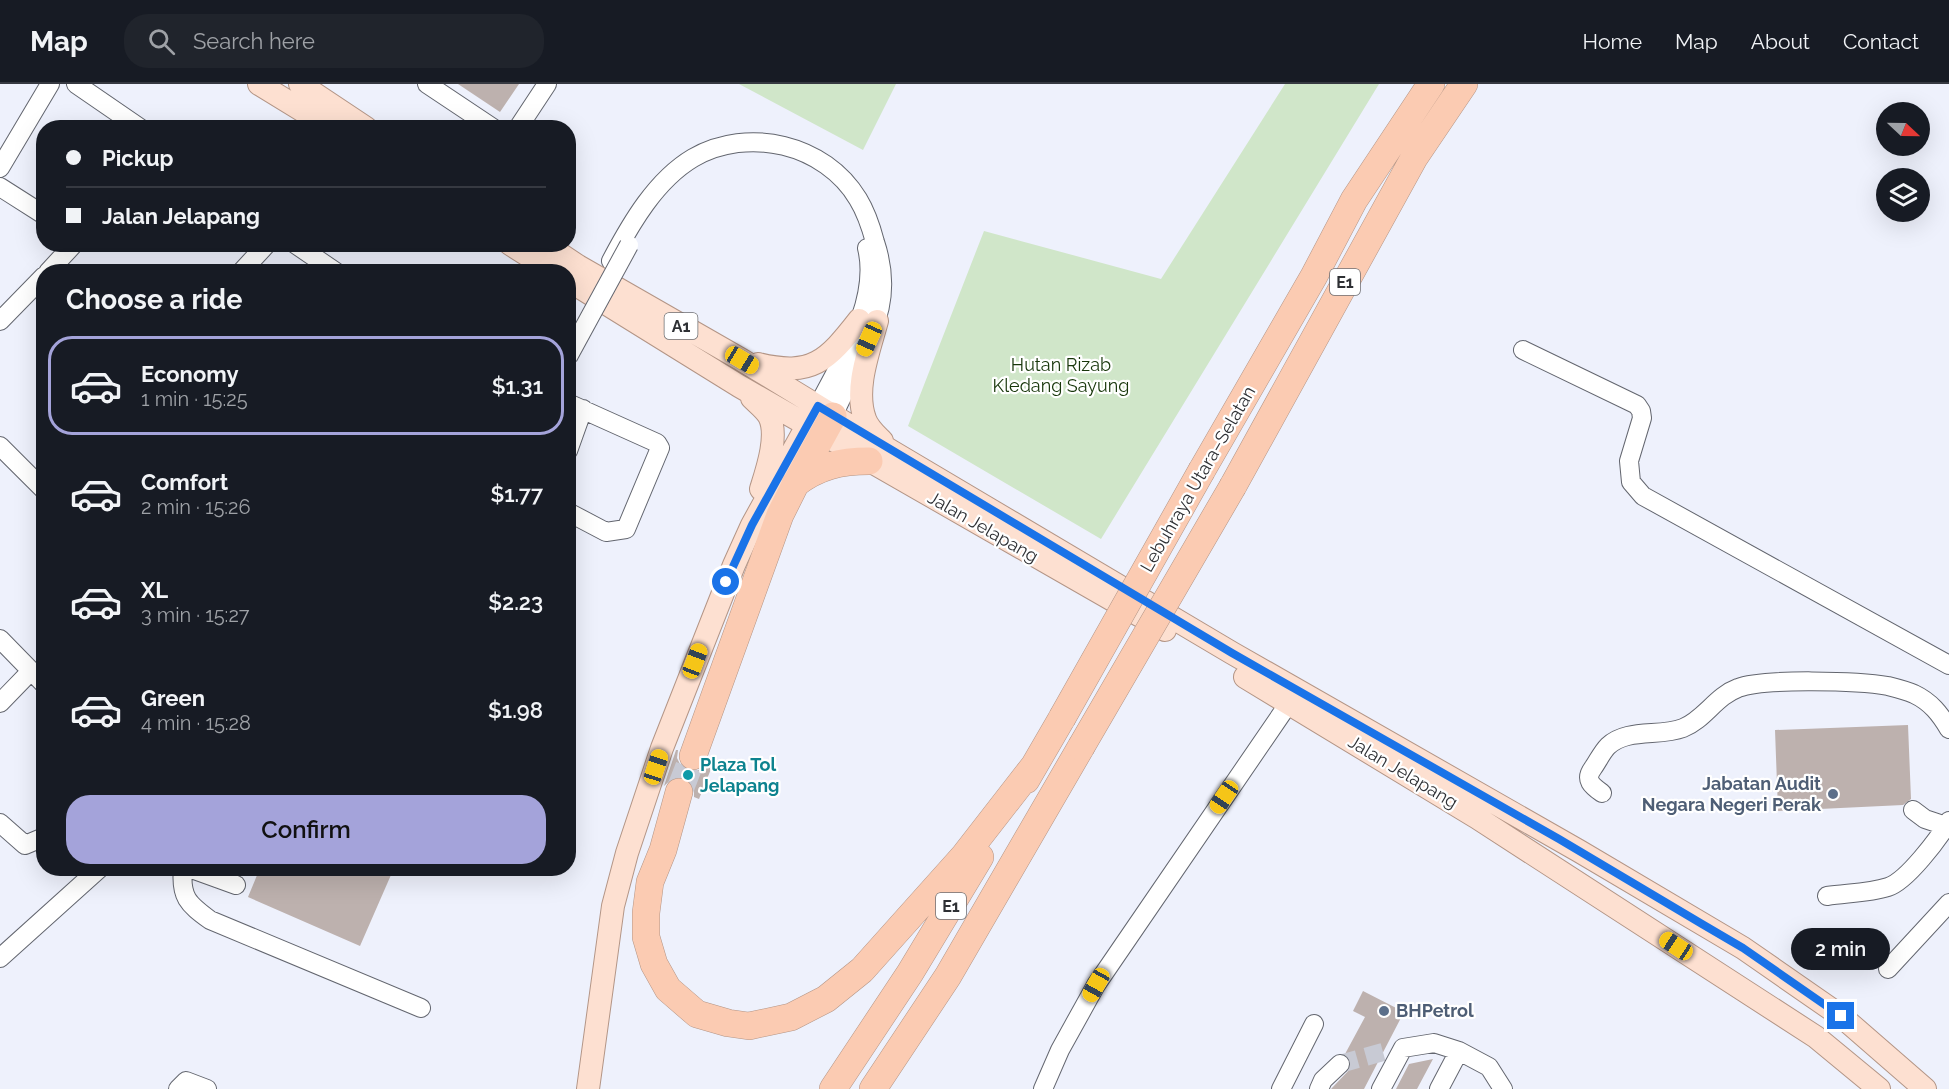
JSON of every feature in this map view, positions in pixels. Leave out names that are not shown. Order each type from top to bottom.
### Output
[{"type":"highway","name":"Lebuhraya Utara–Selatan","points":[[833,1089],[910,973],[1034,766],[1314,276],[1354,200],[1431,84]]},
{"type":"highway","name":"Lebuhraya Utara–Selatan","points":[[873,1089],[948,976],[1233,486],[1414,158],[1464,84]]},
{"type":"highway","points":[[693,756],[780,515],[820,420]]},
{"type":"highway","points":[[795,484],[807,475],[829,465],[880,456]]},
{"type":"highway","points":[[679,792],[663,850],[650,882],[646,937],[654,964],[668,989],[697,1014],[748,1026],[791,1017],[826,999],[862,970],[964,856],[1034,766]]},
{"type":"main road","points":[[259,84],[319,120]]},
{"type":"main road","points":[[300,84],[354,120]]},
{"type":"main road","points":[[523,252],[541,264]]},
{"type":"main road","name":"Jalan Jelapang","points":[[556,252],[575,264]]},
{"type":"main road","name":"Jalan Jelapang","points":[[576,265],[742,360],[820,420],[1476,817],[1816,1037],[1877,1087]]},
{"type":"main road","name":"Jalan Jelapang","points":[[576,285],[739,386],[820,420]]},
{"type":"main road","points":[[742,360],[784,370],[810,365],[836,349],[868,320]]},
{"type":"main road","points":[[868,320],[861,408],[880,456]]},
{"type":"main road","points":[[588,1089],[613,906],[627,853],[674,715],[712,617],[752,525],[770,461],[772,434],[770,418],[739,386]]},
{"type":"main road","points":[[752,525],[820,420]]},
{"type":"main road","name":"Jalan Jelapang","points":[[880,456],[1232,653],[1743,948],[1841,1016],[1919,1083],[1933,1089]]},
{"type":"street","points":[[0,168],[50,84]]},
{"type":"street","points":[[76,84],[128,120]]},
{"type":"street","points":[[427,84],[481,120]]},
{"type":"street","points":[[523,120],[547,84]]},
{"type":"street","points":[[576,323],[622,240],[652,195],[692,159],[721,145],[751,141],[767,142],[798,150],[838,174],[858,198],[880,257],[881,307],[868,320],[820,420]]},
{"type":"street","points":[[576,342],[629,245],[651,212],[671,188],[703,162],[727,154],[752,150],[793,157],[820,170],[832,180],[852,206],[869,257],[868,320]]},
{"type":"street","points":[[0,187],[36,210]]},
{"type":"street","points":[[55,264],[67,252]]},
{"type":"street","points":[[248,264],[260,252]]},
{"type":"street","points":[[307,252],[324,264]]},
{"type":"street","points":[[0,321],[36,284]]},
{"type":"street","points":[[1523,350],[1637,405],[1642,418],[1629,461],[1631,482],[1643,495],[1949,665]]},
{"type":"street","points":[[576,406],[657,443],[660,448],[626,529],[606,532],[576,520]]},
{"type":"street","points":[[0,446],[36,479]]},
{"type":"street","points":[[0,639],[36,677]]},
{"type":"street","points":[[0,703],[36,679]]},
{"type":"street","points":[[1602,793],[1592,786],[1589,780],[1590,773],[1608,745],[1627,735],[1654,734],[1682,728],[1696,722],[1737,688],[1774,683],[1862,683],[1890,686],[1915,695],[1939,711],[1949,729]]},
{"type":"street","points":[[1043,1089],[1060,1050],[1096,985],[1289,703]]},
{"type":"street","points":[[1827,896],[1889,886],[1902,879],[1930,848],[1948,823],[1925,819],[1913,810]]},
{"type":"street","points":[[0,823],[25,845],[36,840]]},
{"type":"street","points":[[0,958],[91,876]]},
{"type":"street","points":[[182,876],[181,885],[186,897],[196,910],[210,920],[421,1008]]},
{"type":"street","points":[[211,876],[236,885]]},
{"type":"street","points":[[1888,969],[1949,903]]},
{"type":"street","points":[[1281,1089],[1314,1024]]},
{"type":"street","points":[[1383,1052],[1434,1043],[1459,1051],[1489,1067],[1503,1089]]},
{"type":"street","points":[[1381,1089],[1403,1048]]},
{"type":"street","points":[[1439,1089],[1459,1051]]},
{"type":"street","points":[[1318,1089],[1323,1080],[1340,1064]]},
{"type":"street","points":[[178,1089],[186,1081],[207,1089]]},
{"type":"green space","points":[[739,84],[896,84],[863,150]]},
{"type":"green space","name":"Hutan Rizab Kledang Sayung","points":[[1285,84],[1379,84],[1101,539],[908,426],[984,231],[1161,279]]},
{"type":"building","points":[[458,84],[519,84],[500,112]]},
{"type":"building","points":[[1908,725],[1911,799],[1903,805],[1778,811],[1775,730]]},
{"type":"building","points":[[676,750],[678,750],[677,758],[681,766],[687,771],[703,768],[708,762],[713,764],[699,799],[694,797],[694,787],[684,777],[674,777],[664,786]]},
{"type":"building","points":[[257,876],[391,876],[360,946],[248,897]]},
{"type":"building","points":[[1363,991],[1404,1012],[1364,1089],[1331,1089],[1351,1068],[1351,1061],[1345,1054],[1365,1017],[1353,1011]]},
{"type":"building","points":[[1433,1059],[1417,1089],[1396,1089],[1409,1064]]},
{"type":"tunnel","points":[[679,792],[693,756]]},
{"type":"tunnel","points":[[1340,1064],[1383,1052]]},
{"type":"place","name":"Plaza Tol Jelapang","points":[[688,775]]},
{"type":"place","name":"Jabatan Audit Negara Negeri Perak","points":[[1833,794]]},
{"type":"place","name":"BHPetrol","points":[[1384,1011]]},
{"type":"route","points":[[726,582],[752,525],[818,406],[1232,653],[1559,839],[1743,948],[1841,1016]]}]
